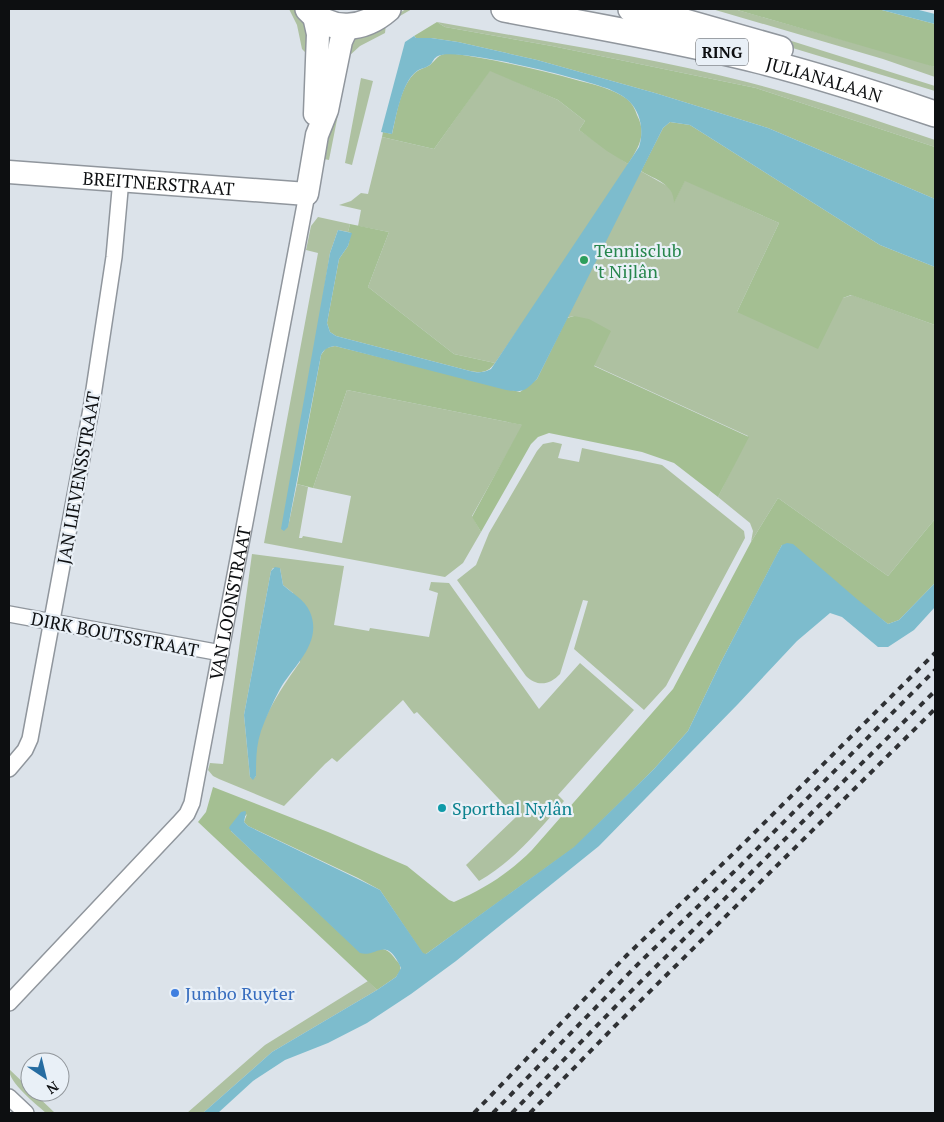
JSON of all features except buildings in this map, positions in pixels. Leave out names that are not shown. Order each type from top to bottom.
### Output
[{"type":"main road","name":"JULIANALAAN","points":[[504,9],[685,43],[757,60],[830,80],[935,114]]},
{"type":"main road","name":"JULIANALAAN","points":[[631,9],[671,18],[823,61],[935,97]]},
{"type":"street","name":"VAN LOONSTRAAT","points":[[317,135],[315,106],[318,34],[350,12]]},
{"type":"street","name":"VAN LOONSTRAAT","points":[[9,1003],[186,814],[192,804],[196,791],[317,135],[327,110],[341,41],[350,12]]},
{"type":"street","name":"BREITNERSTRAAT","points":[[9,172],[307,194]]},
{"type":"street","name":"JAN LIEVENSSTRAAT","points":[[9,769],[25,750],[30,739],[95,380],[114,257],[121,179]]},
{"type":"street","name":"DIRK BOUTSSTRAAT","points":[[9,614],[221,654]]},
{"type":"street","points":[[9,1097],[26,1113]]},
{"type":"green space","points":[[289,9],[299,9],[305,18],[311,52],[305,52],[302,49],[297,25]]},
{"type":"green space","points":[[406,9],[412,9],[386,24],[385,33],[360,46],[349,56],[349,45],[354,40]]},
{"type":"green space","points":[[712,9],[734,9],[922,62],[935,67],[935,77],[883,59]]},
{"type":"green space","points":[[734,9],[878,9],[935,24],[935,67]]},
{"type":"green space","points":[[437,22],[631,57],[771,88],[935,140],[935,147],[756,88],[552,46],[445,27]]},
{"type":"green space","points":[[437,22],[445,27],[552,46],[756,88],[935,147],[935,199],[768,128],[655,93],[537,60],[458,42],[416,38],[414,36]]},
{"type":"green space","points":[[723,27],[782,38],[935,86],[935,91]]},
{"type":"green space","points":[[449,53],[531,68],[598,86],[616,93],[630,102],[640,122],[640,140],[635,152],[628,164],[579,130],[585,121],[558,100],[490,71],[434,149],[382,137],[383,132],[392,134],[403,92],[411,78],[416,72],[430,65],[440,56]]},
{"type":"green space","name":"Tennisclub 't Nijlân","points":[[490,70],[558,100],[585,121],[579,130],[628,164],[669,187],[674,196],[674,202],[685,180],[779,223],[737,312],[843,298],[852,295],[935,325],[935,519],[888,576],[778,498],[751,542],[753,531],[750,523],[718,497],[748,436],[593,365],[574,316],[519,328],[495,363],[454,354],[368,287],[389,232],[358,226],[361,210],[339,205],[351,201],[361,193],[368,194],[382,137],[434,149]]},
{"type":"green space","points":[[340,73],[346,74],[329,160],[324,159]]},
{"type":"green space","points":[[361,78],[373,81],[352,165],[345,163]]},
{"type":"green space","points":[[670,122],[690,125],[880,245],[935,267],[935,325],[851,295],[843,298],[818,349],[737,312],[779,223],[685,181],[674,203],[668,187],[641,171],[663,128]]},
{"type":"green space","points":[[318,217],[350,224],[348,232],[338,230],[330,253],[288,527],[297,484],[308,487],[299,538],[303,536],[342,543],[351,496],[313,488],[347,390],[523,425],[472,516],[481,532],[463,563],[445,577],[264,543],[318,253],[306,250],[311,226]]},
{"type":"green space","points":[[350,224],[389,232],[368,287],[454,354],[495,363],[490,369],[484,372],[470,371],[336,336],[330,332],[327,323],[339,259],[348,246],[351,233],[348,232]]},
{"type":"green space","points":[[574,316],[589,319],[611,331],[594,366],[749,437],[718,497],[674,463],[642,452],[549,433],[538,437],[531,444],[481,532],[472,517],[522,425],[347,390],[313,488],[297,484],[321,355],[326,348],[335,346],[520,392],[537,379],[567,318]]},
{"type":"green space","points":[[553,442],[562,444],[558,458],[579,462],[582,448],[662,465],[744,531],[745,538],[666,686],[644,710],[574,649],[588,601],[583,600],[560,674],[552,681],[539,683],[530,680],[526,676],[457,580],[476,565],[489,533],[537,451],[543,444]]},
{"type":"green space","points":[[778,498],[888,576],[935,519],[935,583],[899,620],[888,624],[782,545],[721,662],[688,731],[654,769],[575,847],[426,954],[423,954],[380,890],[248,826],[244,822],[247,814],[231,831],[360,952],[381,949],[392,955],[400,966],[400,971],[396,977],[377,990],[198,822],[206,812],[213,787],[328,832],[407,866],[454,902],[476,892],[496,880],[532,850],[673,689],[751,542]]},
{"type":"green space","points":[[252,554],[344,566],[334,625],[369,631],[370,628],[429,637],[438,593],[429,590],[431,582],[449,583],[539,709],[580,663],[634,710],[558,795],[564,801],[535,834],[514,855],[479,881],[466,865],[516,817],[417,712],[414,714],[403,700],[337,762],[332,758],[325,764],[284,806],[219,779],[208,770],[210,763],[223,764]],"holes":[[[273,568],[280,568],[283,585],[293,593],[300,662],[280,692],[262,727],[256,749],[256,776],[253,779],[250,777],[244,715],[271,571]]]},
{"type":"green space","points":[[368,981],[377,990],[272,1052],[203,1113],[187,1113],[265,1045]]},
{"type":"green space","points":[[9,1069],[20,1079],[20,1088],[13,1080]]},
{"type":"green space","points":[[34,1102],[43,1102],[55,1113],[46,1113]]},
{"type":"water","points":[[878,9],[915,9],[935,14],[935,24]]},
{"type":"water","points":[[414,36],[416,38],[458,42],[537,60],[655,93],[768,128],[935,199],[935,267],[880,245],[690,125],[670,122],[663,128],[537,379],[526,389],[520,391],[506,390],[335,346],[323,351],[288,527],[284,531],[281,529],[330,253],[338,230],[352,233],[348,246],[339,259],[327,323],[330,332],[336,336],[470,371],[485,371],[491,369],[639,147],[641,129],[636,111],[627,99],[609,89],[522,65],[450,54],[438,56],[431,64],[412,76],[400,100],[392,134],[381,132],[405,42]]},
{"type":"water","points":[[787,543],[793,544],[888,624],[899,620],[935,583],[935,607],[914,630],[888,647],[878,647],[842,617],[830,613],[797,641],[599,846],[456,961],[367,1023],[328,1043],[285,1060],[253,1081],[218,1113],[203,1113],[272,1052],[377,990],[396,977],[401,968],[391,952],[386,950],[366,954],[360,953],[231,831],[230,826],[241,812],[246,812],[244,822],[248,826],[380,890],[423,953],[426,954],[574,847],[654,769],[688,731],[721,662],[777,554],[782,545]]},
{"type":"water","points":[[275,567],[280,568],[283,585],[302,600],[308,608],[313,623],[313,634],[305,653],[280,689],[265,720],[258,742],[256,776],[253,780],[250,777],[244,715],[271,571]]},
{"type":"railway","points":[[474,1113],[627,955],[736,851],[935,653]]},
{"type":"railway","points":[[493,1113],[640,962],[740,866],[935,670]]},
{"type":"railway","points":[[512,1113],[616,1006],[935,691]]},
{"type":"railway","points":[[530,1113],[614,1027],[935,709]]},
{"type":"place","name":"Tennisclub 't Nijlân","points":[[584,260]]},
{"type":"place","name":"Sporthal Nylân","points":[[442,808]]},
{"type":"place","name":"Jumbo Ruyter","points":[[175,993]]}]
